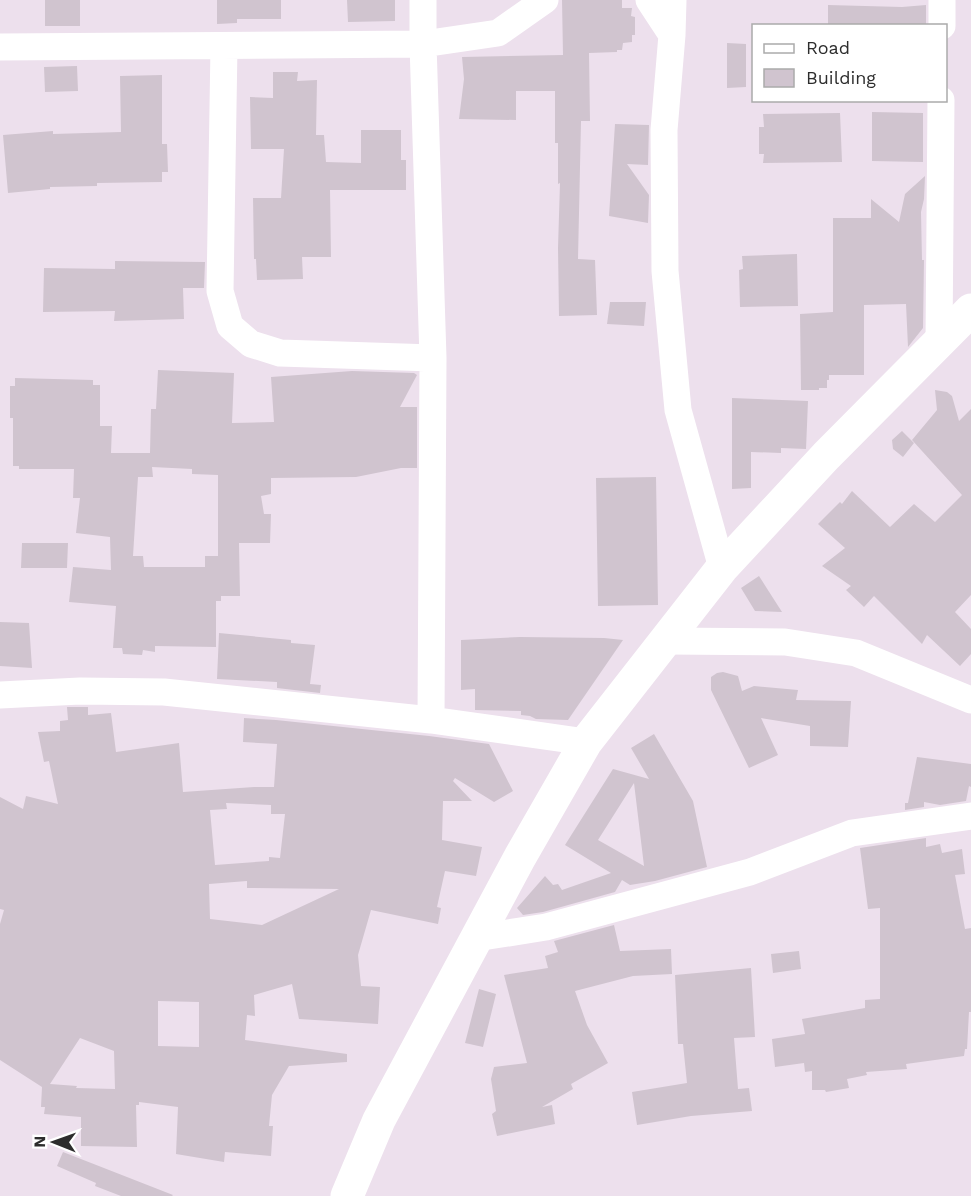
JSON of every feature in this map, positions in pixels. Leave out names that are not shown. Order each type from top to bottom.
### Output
[{"type":"street","points":[[423,0],[433,358],[431,720]]},
{"type":"street","points":[[0,48],[423,44],[498,33],[545,0]]},
{"type":"street","points":[[649,0],[672,35]]},
{"type":"street","points":[[673,0],[664,130],[666,283],[678,410],[722,568]]},
{"type":"street","points":[[224,46],[220,291],[230,326],[251,344],[279,353],[433,358]]},
{"type":"street","points":[[939,341],[941,102]]},
{"type":"street","points":[[347,1196],[379,1120],[520,856],[586,742],[722,568],[826,456],[971,310]]},
{"type":"street","points":[[666,641],[785,642],[856,653],[968,695]]},
{"type":"street","points":[[0,695],[58,692],[164,692],[431,720],[586,742]]},
{"type":"street","points":[[476,938],[546,927],[750,872],[852,833],[971,816]]},
{"type":"building","points":[[45,0],[80,0],[80,26],[45,26]]},
{"type":"building","points":[[217,0],[281,0],[281,19],[237,19],[237,23],[217,24]]},
{"type":"building","points":[[347,0],[395,0],[395,21],[348,22]]},
{"type":"building","points":[[562,0],[622,0],[622,8],[632,8],[631,16],[635,17],[635,35],[632,35],[632,42],[623,43],[622,50],[589,53],[590,121],[581,121],[578,259],[595,260],[597,315],[559,316],[560,183],[558,184],[558,143],[555,143],[555,91],[516,91],[516,120],[459,119],[464,79],[462,57],[563,55]]},
{"type":"building","points":[[828,5],[902,7],[926,5],[926,24],[828,24]]},
{"type":"building","points":[[727,43],[746,44],[746,87],[727,88]]},
{"type":"building","points":[[77,66],[78,91],[45,92],[44,67]]},
{"type":"building","points":[[273,72],[298,72],[297,81],[317,80],[316,135],[324,135],[326,162],[361,163],[361,130],[401,130],[401,160],[406,160],[406,190],[330,190],[331,257],[302,257],[303,279],[257,280],[256,259],[254,259],[253,198],[281,198],[284,149],[251,149],[250,97],[273,98]]},
{"type":"building","points":[[162,75],[162,144],[167,144],[168,172],[162,172],[162,182],[97,183],[97,186],[50,187],[50,189],[8,193],[3,135],[53,131],[53,134],[121,132],[120,76]]},
{"type":"building","points":[[872,112],[923,113],[923,162],[872,161]]},
{"type":"building","points":[[840,113],[842,162],[763,163],[764,154],[759,154],[759,127],[764,127],[763,114]]},
{"type":"building","points":[[615,124],[649,125],[648,165],[627,164],[649,195],[648,223],[609,216]]},
{"type":"building","points":[[925,176],[921,212],[922,260],[924,260],[923,328],[908,347],[906,304],[864,305],[864,375],[829,375],[827,388],[801,390],[800,314],[833,312],[833,218],[871,218],[871,199],[899,222],[905,194]]},
{"type":"building","points":[[797,254],[798,306],[740,307],[739,270],[743,269],[742,256]]},
{"type":"building","points":[[115,261],[205,262],[204,288],[183,288],[184,319],[114,321],[115,311],[43,312],[44,268],[115,269]]},
{"type":"building","points":[[610,302],[646,302],[644,326],[607,324]]},
{"type":"building","points":[[158,370],[234,373],[232,423],[274,422],[271,377],[352,371],[414,373],[417,375],[400,407],[417,407],[417,468],[401,468],[356,477],[271,478],[271,494],[261,496],[264,514],[271,514],[270,543],[239,543],[240,596],[221,596],[221,601],[216,601],[216,647],[155,646],[155,652],[143,650],[142,655],[123,654],[122,648],[113,648],[116,606],[69,602],[73,567],[111,570],[110,537],[76,533],[80,498],[73,498],[74,469],[19,469],[19,466],[13,466],[10,386],[15,386],[15,378],[93,380],[93,385],[100,385],[100,426],[112,426],[111,453],[150,453],[151,409],[156,409]],"holes":[[[152,467],[192,469],[192,474],[218,475],[218,556],[205,556],[205,567],[144,567],[143,556],[133,556],[138,477],[153,477]]]},
{"type":"building","points":[[935,390],[947,392],[952,396],[959,421],[971,409],[971,595],[955,612],[971,629],[971,654],[960,666],[927,635],[922,644],[874,596],[864,607],[846,590],[851,586],[822,566],[845,548],[818,524],[840,502],[842,504],[852,491],[890,527],[914,504],[935,522],[962,495],[912,440],[937,410]]},
{"type":"building","points":[[732,398],[808,401],[806,449],[781,448],[781,453],[751,452],[751,488],[732,489]]},
{"type":"building","points":[[902,431],[914,443],[903,457],[893,449],[892,440]]},
{"type":"building","points":[[656,477],[658,605],[598,606],[596,478]]},
{"type":"building","points":[[22,543],[68,543],[67,568],[21,568]]},
{"type":"building","points":[[759,576],[782,612],[755,611],[741,588]]},
{"type":"building","points":[[0,622],[29,623],[32,668],[0,666]]},
{"type":"building","points":[[219,633],[291,640],[291,643],[315,645],[310,684],[321,685],[320,693],[277,688],[277,682],[217,679]]},
{"type":"building","points":[[520,637],[623,640],[568,720],[536,719],[521,715],[521,711],[475,710],[475,689],[461,690],[461,640]]},
{"type":"building","points":[[723,672],[738,676],[742,691],[754,686],[798,690],[796,700],[851,701],[848,747],[810,746],[810,726],[761,718],[778,755],[749,768],[711,690],[711,677]]},
{"type":"building","points":[[67,707],[88,707],[88,715],[111,713],[116,752],[179,743],[183,792],[274,787],[277,744],[243,742],[244,718],[489,744],[513,791],[494,802],[455,778],[453,781],[472,801],[443,801],[442,840],[482,847],[476,876],[445,871],[437,907],[441,908],[438,924],[371,910],[358,955],[361,986],[380,987],[378,1024],[299,1019],[292,984],[254,995],[255,1016],[247,1015],[245,1040],[347,1054],[347,1062],[289,1066],[272,1095],[269,1126],[273,1126],[271,1156],[225,1152],[224,1162],[176,1154],[178,1107],[139,1102],[139,1105],[136,1105],[137,1147],[81,1146],[81,1117],[44,1114],[45,1107],[41,1107],[42,1087],[0,1060],[0,924],[4,910],[0,909],[0,797],[23,809],[26,796],[58,804],[49,761],[44,762],[38,732],[60,731],[60,721],[68,720]],"holes":[[[226,803],[271,805],[271,814],[285,814],[280,858],[269,857],[269,861],[215,865],[210,810],[227,809]],[[247,881],[247,888],[339,889],[262,925],[210,919],[209,884]],[[158,1001],[199,1002],[199,1047],[158,1046]],[[80,1038],[114,1051],[115,1089],[76,1088],[77,1086],[50,1084]]]},
{"type":"building","points":[[654,734],[693,801],[707,867],[630,885],[622,880],[615,892],[543,912],[523,915],[517,908],[545,876],[553,885],[558,884],[562,890],[611,873],[565,845],[613,769],[649,779],[631,748]],"holes":[[[634,783],[644,866],[598,840]]]},
{"type":"building","points":[[917,757],[971,764],[971,787],[969,786],[966,801],[940,805],[924,802],[924,807],[905,810]]},
{"type":"building","points":[[926,838],[926,847],[940,844],[942,853],[962,849],[965,874],[955,875],[965,929],[971,928],[971,1012],[969,1012],[967,1049],[965,1049],[964,1056],[906,1064],[907,1069],[866,1072],[867,1075],[847,1079],[849,1088],[826,1092],[825,1090],[812,1090],[812,1071],[805,1072],[804,1063],[775,1067],[772,1039],[805,1034],[802,1019],[865,1008],[865,1000],[880,999],[880,908],[868,909],[860,848]]},
{"type":"building","points":[[614,925],[620,951],[671,949],[672,974],[633,976],[575,991],[587,1025],[608,1063],[571,1084],[573,1089],[542,1107],[552,1105],[555,1124],[497,1136],[492,1114],[496,1111],[491,1079],[494,1067],[527,1063],[504,975],[548,968],[545,956],[558,952],[554,941]]},
{"type":"building","points":[[799,951],[801,969],[773,973],[771,954]]},
{"type":"building","points":[[751,968],[755,1037],[734,1038],[738,1089],[749,1088],[752,1111],[691,1116],[637,1125],[632,1092],[687,1083],[683,1044],[678,1044],[675,975]]},
{"type":"building","points":[[479,989],[496,994],[483,1047],[465,1043]]},
{"type":"building","points":[[63,1152],[173,1195],[121,1196],[95,1186],[96,1183],[57,1166]]}]
